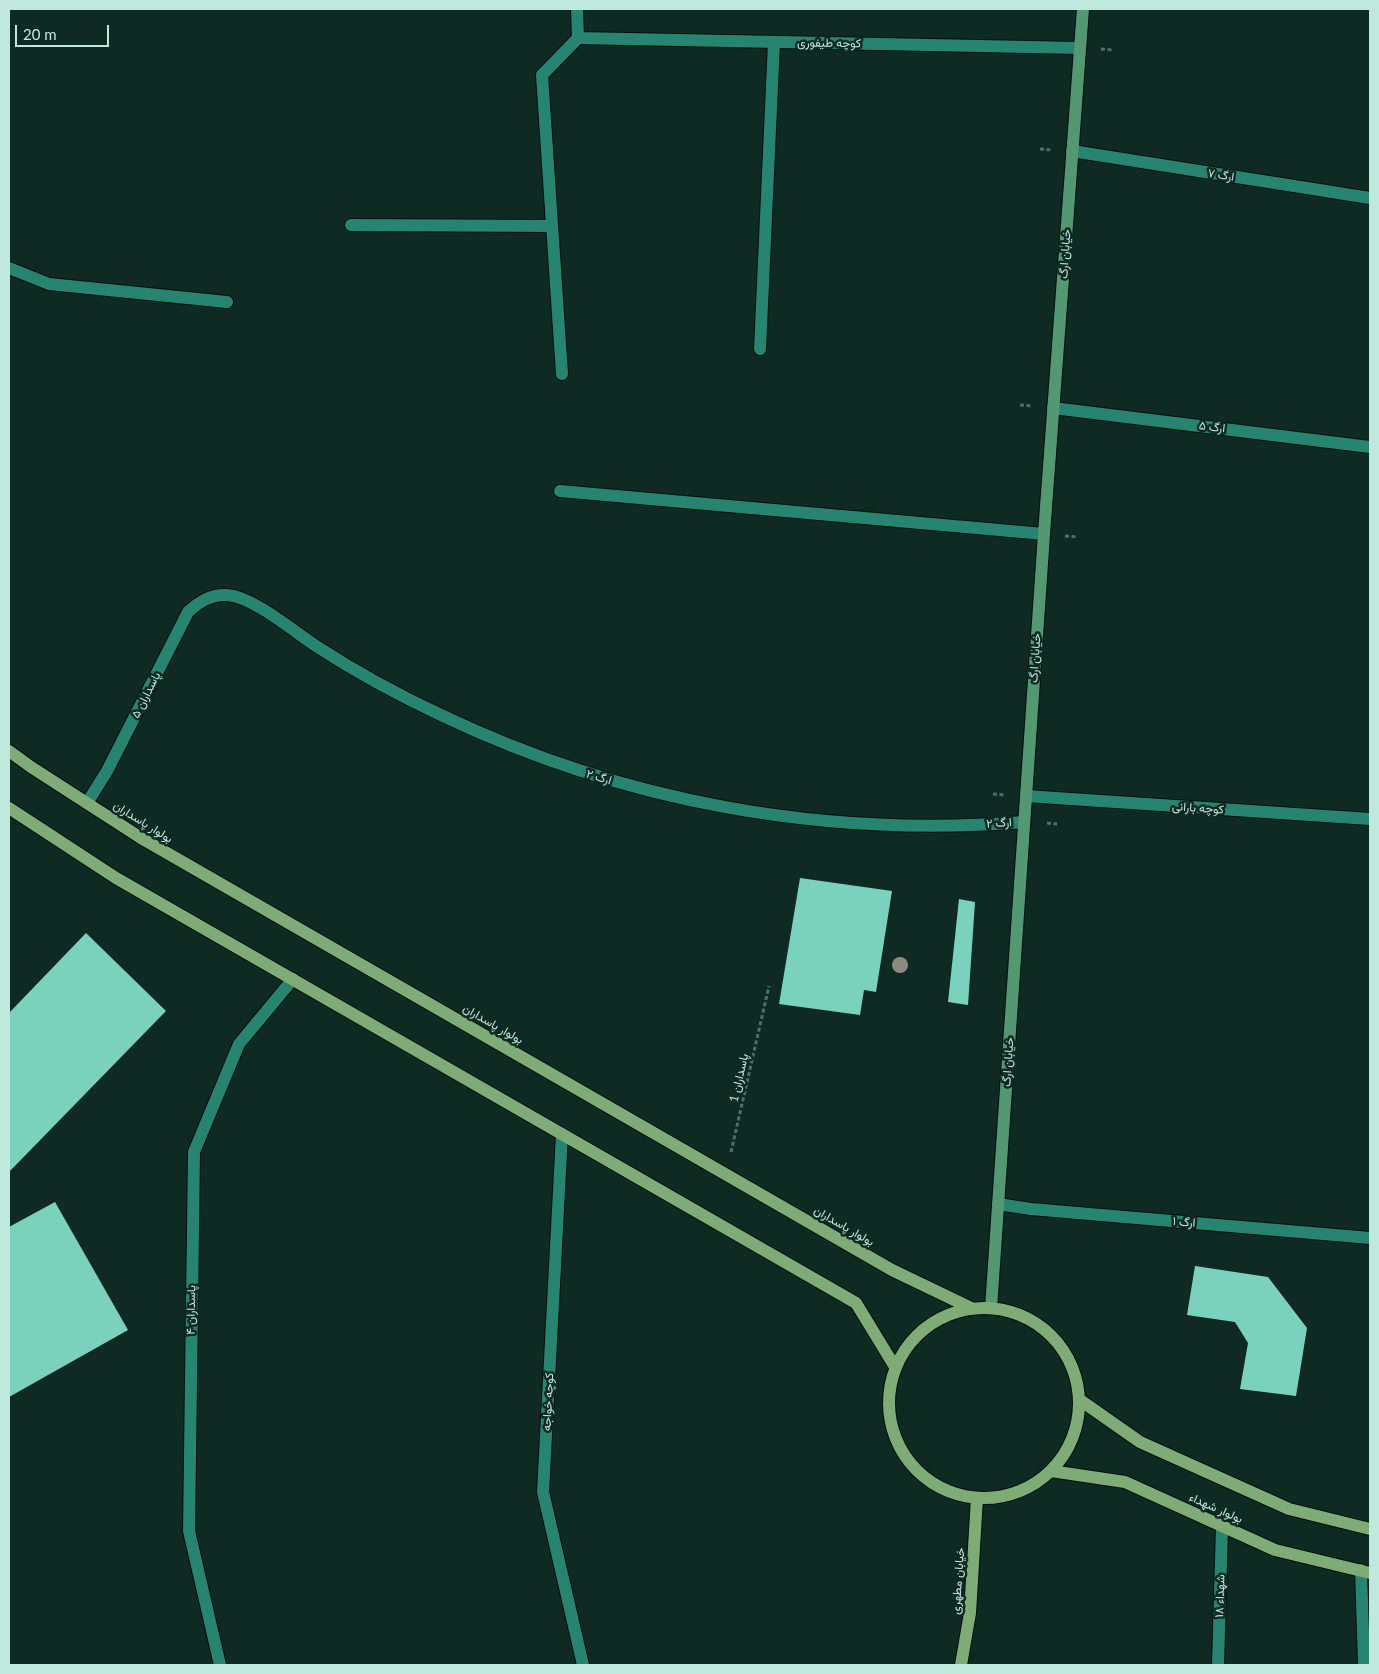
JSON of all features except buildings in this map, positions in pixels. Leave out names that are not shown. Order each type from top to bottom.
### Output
[{"type":"main road","name":"خیابان ارگ","points":[[991,1308],[1044,534],[1083,9]]},
{"type":"main road","name":"بولوار پاسداران","points":[[9,751],[141,838],[892,1270],[971,1308]]},
{"type":"main road","points":[[9,808],[116,878],[856,1303],[895,1367]]},
{"type":"main road","points":[[971,1308],[1011,1311],[1029,1318],[1046,1330],[1060,1344],[1073,1367],[1080,1400],[1079,1419],[1073,1438],[1064,1456],[1051,1471],[1035,1484],[1017,1492],[998,1497],[977,1498],[958,1494],[939,1487],[922,1476],[908,1461],[898,1444],[891,1426],[888,1406],[890,1386],[895,1367],[904,1349],[933,1322],[951,1313],[971,1308]]},
{"type":"main road","points":[[1080,1400],[1140,1442],[1280,1505],[1289,1509],[1370,1529]]},
{"type":"main road","name":"بولوار شهداء","points":[[1051,1471],[1125,1482],[1275,1550],[1366,1571]]},
{"type":"main road","name":"خیابان مطهری","points":[[961,1665],[970,1613],[977,1498]]},
{"type":"street","points":[[562,374],[542,75],[578,38],[577,9]]},
{"type":"street","name":"کوچه طیفوری","points":[[578,38],[1080,48]]},
{"type":"street","points":[[760,349],[774,42]]},
{"type":"street","name":"ارگ ۷","points":[[1072,151],[1370,198]]},
{"type":"street","points":[[351,225],[552,226]]},
{"type":"street","points":[[9,268],[49,284],[227,302]]},
{"type":"street","name":"ارگ ۵","points":[[1053,408],[1370,446]]},
{"type":"street","points":[[560,491],[1044,534]]},
{"type":"street","name":"ارگ ۲","points":[[213,596],[228,595],[243,599],[366,676],[417,704],[470,729],[533,755],[635,788],[749,812],[817,820],[924,826],[1024,822]]},
{"type":"street","name":"پاسداران ۵","points":[[87,803],[107,772],[188,612],[199,602],[213,596]]},
{"type":"street","name":"کوچه بارانی","points":[[1026,796],[1370,819]]},
{"type":"street","name":"پاسداران ۴","points":[[219,1665],[188,1531],[194,1152],[239,1044],[293,980]]},
{"type":"street","name":"کوچه خواجه","points":[[562,1134],[543,1492],[583,1665]]},
{"type":"street","name":"ارگ ۱","points":[[998,1204],[1031,1209],[1370,1238]]},
{"type":"street","name":"شهداء ۱۸","points":[[1218,1665],[1222,1526]]},
{"type":"street","points":[[1364,1665],[1366,1571]]},
{"type":"path","name":"پاسداران 1","points":[[726,1174],[769,986]]}]
